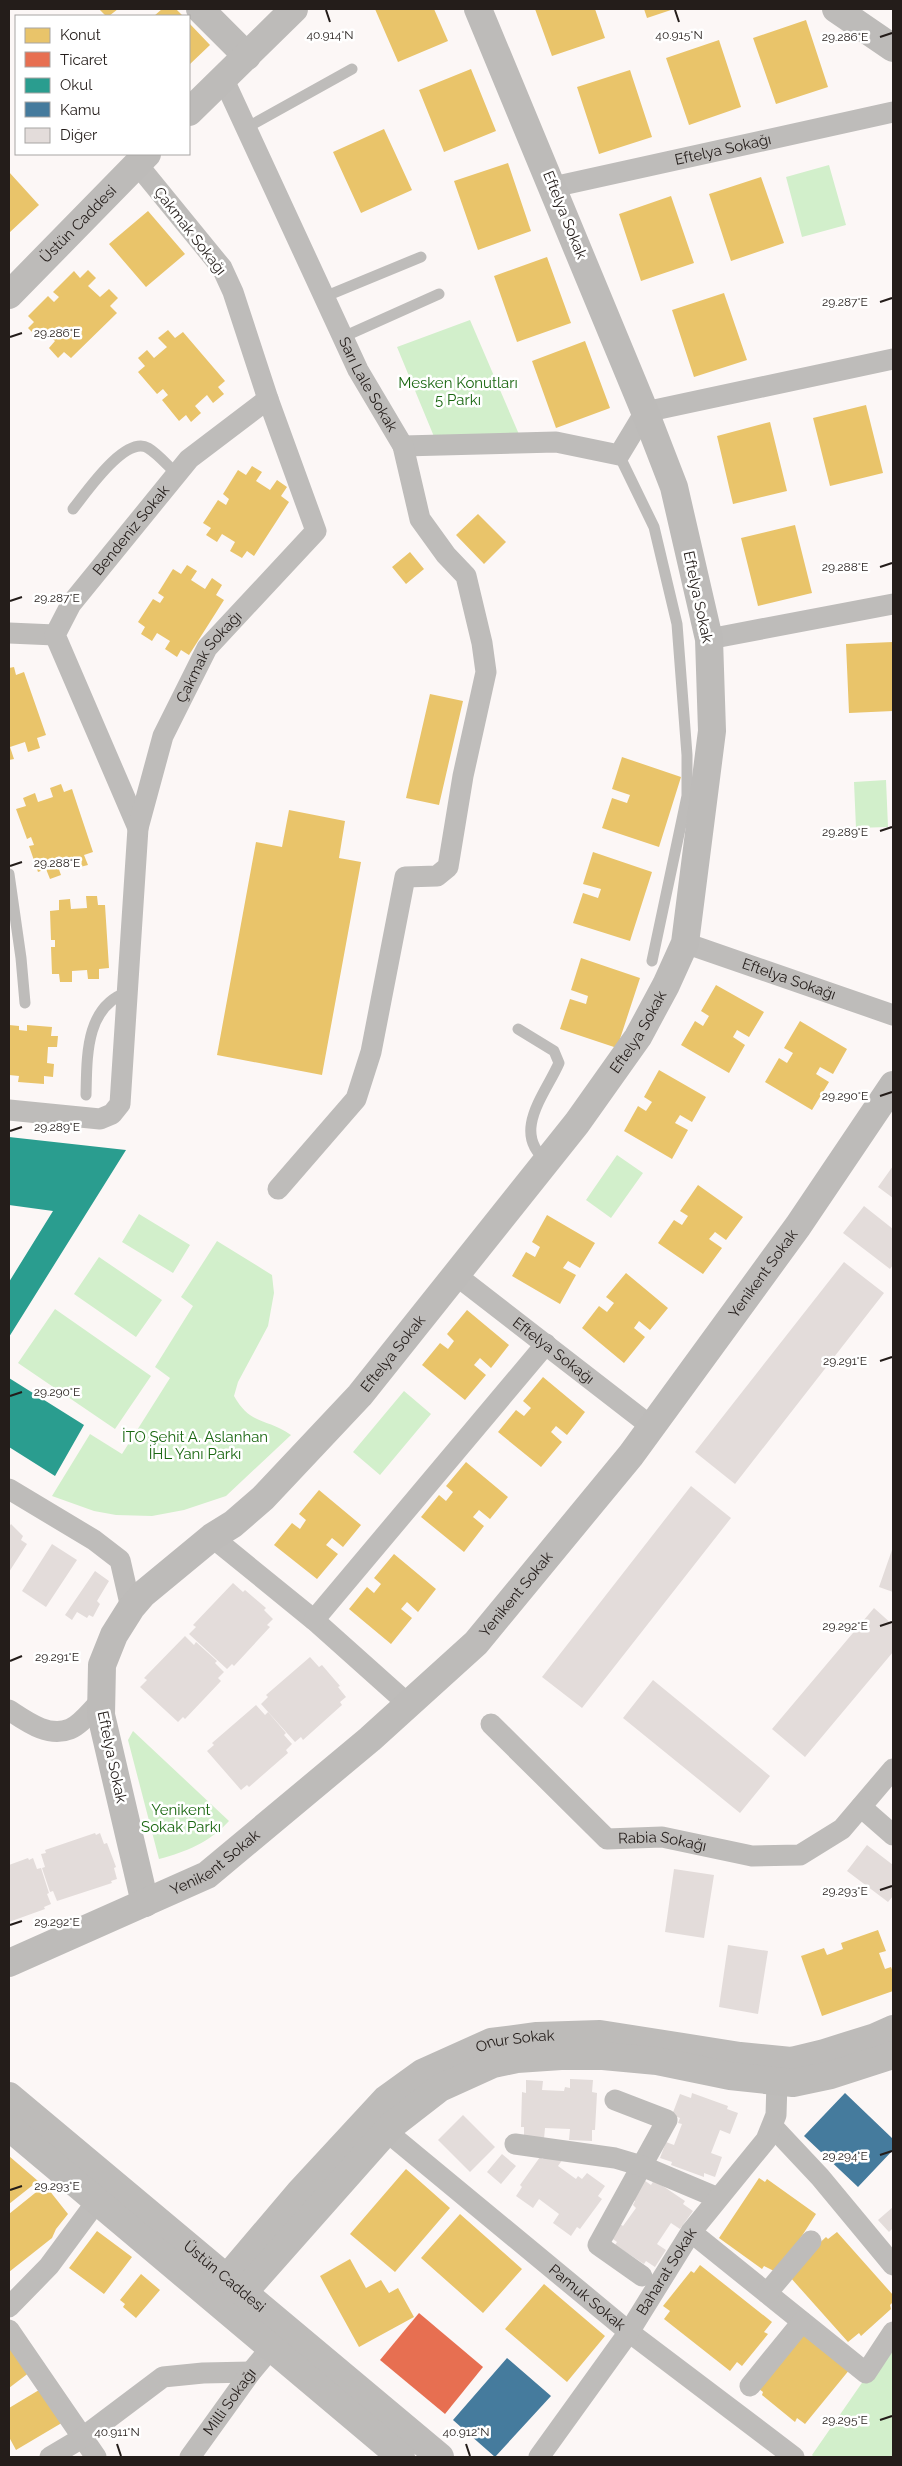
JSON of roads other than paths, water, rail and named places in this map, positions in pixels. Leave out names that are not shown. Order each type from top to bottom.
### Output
[{"type":"street","points":[[200,9],[247,56]]},
{"type":"street","points":[[190,111],[294,9]]},
{"type":"street","name":"Eftelya Sokak","points":[[145,1903],[101,1715],[102,1664],[114,1635],[131,1608],[143,1594],[212,1536],[233,1524],[263,1498],[360,1395],[457,1276],[577,1123],[638,1036],[666,985],[685,943],[712,731],[709,639],[674,487],[646,412],[478,9]]},
{"type":"street","points":[[836,9],[893,48]]},
{"type":"street","name":"Sarı Lale Sokak","points":[[223,78],[358,370],[403,446],[556,442],[619,455]]},
{"type":"street","name":"Eftelya Sokağı","points":[[553,188],[893,112]]},
{"type":"street","name":"Üstün Caddesi","points":[[9,295],[142,159]]},
{"type":"street","name":"Çakmak Sokağı","points":[[9,1110],[100,1119],[112,1114],[120,1104],[138,828],[163,736],[207,648],[316,531],[268,399],[233,292],[222,268],[142,159]]},
{"type":"street","points":[[619,455],[646,412],[893,359]]},
{"type":"street","name":"Bendeniz Sokak","points":[[55,635],[71,604],[189,459],[268,399]]},
{"type":"street","points":[[278,1189],[356,1100],[372,1052],[405,877],[437,876],[448,867],[468,751],[486,672],[482,643],[466,576],[446,555],[420,519],[403,446]]},
{"type":"street","points":[[709,639],[893,604]]},
{"type":"street","points":[[9,634],[55,635],[138,828]]},
{"type":"street","name":"Eftelya Sokağı","points":[[685,943],[893,1016]]},
{"type":"street","name":"Yenikent Sokak","points":[[9,1963],[207,1875],[370,1739],[476,1643],[584,1515],[652,1427],[798,1226],[893,1085]]},
{"type":"street","name":"Eftelya Sokağı","points":[[457,1276],[652,1427]]},
{"type":"street","points":[[314,1620],[546,1344]]},
{"type":"street","points":[[9,1490],[94,1540],[120,1560],[131,1608]]},
{"type":"street","points":[[212,1536],[314,1620],[408,1704]]},
{"type":"street","points":[[9,1710],[36,1727],[53,1731],[70,1729],[102,1700]]},
{"type":"street","name":"Rabia Sokağı","points":[[491,1724],[607,1839],[662,1837],[752,1856],[800,1855],[842,1829],[893,1769]]},
{"type":"street","points":[[861,1807],[893,1835]]},
{"type":"street","name":"Onur Sokak","points":[[235,2286],[299,2193],[386,2098],[422,2073],[492,2042],[537,2036],[600,2034],[740,2056],[791,2061],[833,2051],[893,2029]]},
{"type":"street","name":"Onur Sokak","points":[[235,2286],[386,2130],[414,2106],[440,2088],[493,2064],[517,2059],[603,2056],[656,2061],[730,2076],[793,2083],[822,2077],[893,2055]]},
{"type":"street","name":"Baharat Sokak","points":[[539,2457],[630,2332],[691,2232],[766,2140],[773,2127],[776,2115],[777,2082]]},
{"type":"street","name":"Üstün Caddesi","points":[[9,2096],[440,2457]]},
{"type":"street","points":[[615,2100],[668,2120],[598,2245],[642,2276]]},
{"type":"street","name":"Üstün Caddesi","points":[[9,2127],[401,2457]]},
{"type":"street","points":[[773,2127],[820,2177],[893,2265]]},
{"type":"street","name":"Pamuk Sokak","points":[[386,2130],[630,2332],[794,2457]]},
{"type":"street","points":[[515,2144],[615,2158],[642,2166],[718,2198]]},
{"type":"street","points":[[9,2307],[49,2266],[97,2201]]},
{"type":"street","points":[[691,2232],[866,2373],[893,2332]]},
{"type":"street","points":[[767,2293],[811,2241]]},
{"type":"street","points":[[750,2386],[802,2322]]},
{"type":"street","points":[[9,2330],[96,2457]]},
{"type":"street","name":"Milli Sokağı","points":[[190,2457],[251,2372],[272,2348]]},
{"type":"street","points":[[50,2457],[82,2438],[163,2377],[203,2372],[251,2372]]},
{"type":"lane","points":[[246,128],[352,69]]},
{"type":"lane","points":[[324,297],[422,257]]},
{"type":"lane","points":[[343,337],[439,294]]},
{"type":"lane","points":[[74,509],[122,452],[135,446],[147,448],[177,474]]},
{"type":"lane","points":[[619,455],[654,527],[677,624],[687,755],[687,796],[652,961]]},
{"type":"lane","points":[[9,874],[21,958],[25,1003]]},
{"type":"lane","points":[[86,1095],[91,1033],[94,1022],[111,1000],[128,992]]},
{"type":"lane","points":[[518,1029],[554,1051],[558,1063],[534,1109],[531,1121],[535,1148],[539,1156],[546,1161]]},
{"type":"park label","name":"Mesken Konutları 5 Parkı","points":[[458,392]]},
{"type":"park label","name":"İTO Şehit A. Aslanhan İHL Yanı Parkı","points":[[195,1446]]},
{"type":"park label","name":"Yenikent Sokak Parkı","points":[[181,1818]]}]
